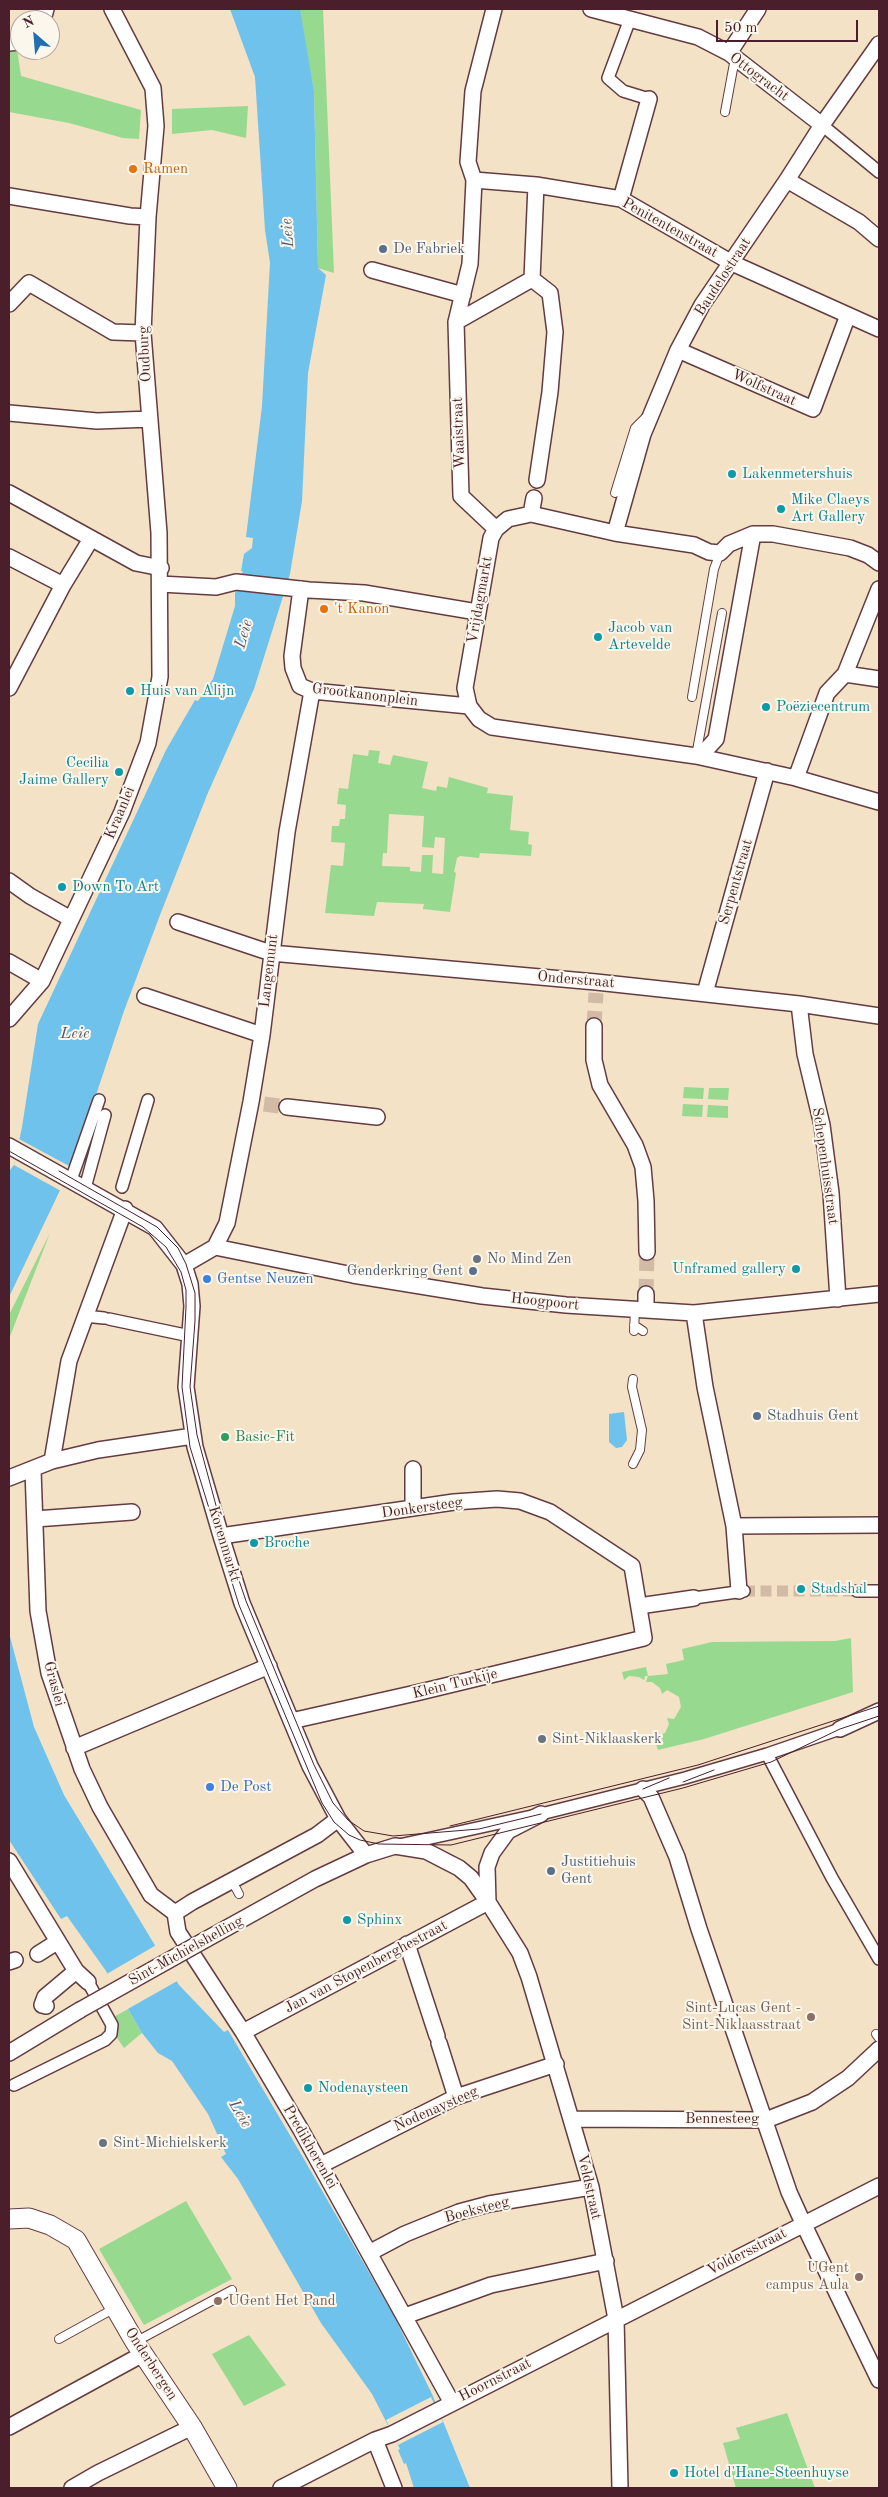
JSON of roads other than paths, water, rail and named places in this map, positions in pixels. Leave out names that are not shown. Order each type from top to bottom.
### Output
[{"type":"street","name":"Oudburg","points":[[112,9],[153,88],[156,123],[148,216],[143,334],[161,568],[160,584]]},
{"type":"street","name":"Waaistraat","points":[[494,9],[473,92],[468,162],[474,180],[470,264],[456,322],[461,496],[496,529]]},
{"type":"street","name":"Ottogracht","points":[[591,9],[698,38],[732,56],[822,125],[879,172]]},
{"type":"street","points":[[732,56],[758,9]]},
{"type":"street","points":[[621,200],[649,99],[623,91],[608,78],[630,19]]},
{"type":"street","name":"Baudelostraat","points":[[615,533],[643,434],[678,350],[702,305],[788,180],[822,125],[879,44]]},
{"type":"street","name":"Penitentenstraat","points":[[474,180],[536,185],[621,200],[732,263],[879,329]]},
{"type":"street","points":[[788,180],[859,222],[879,239]]},
{"type":"street","points":[[532,279],[536,185]]},
{"type":"street","points":[[9,196],[130,216],[148,216]]},
{"type":"street","points":[[372,270],[462,295]]},
{"type":"street","points":[[456,322],[532,279]]},
{"type":"street","points":[[532,279],[550,293],[555,332],[550,392],[537,480]]},
{"type":"street","points":[[9,304],[29,283],[113,332],[143,334]]},
{"type":"street","name":"Wolfstraat","points":[[678,350],[813,409],[848,315]]},
{"type":"street","points":[[9,413],[98,421],[150,419]]},
{"type":"street","points":[[9,493],[91,540],[136,563],[161,568]]},
{"type":"street","points":[[531,514],[534,498]]},
{"type":"street","points":[[496,529],[508,519],[531,514],[615,533],[694,546],[709,552],[720,553],[729,544],[753,534],[794,537],[850,548],[868,555],[879,563]]},
{"type":"street","name":"Vrijdagmarkt","points":[[469,706],[465,688],[491,538],[496,529]]},
{"type":"street","points":[[696,756],[705,751],[716,738],[753,534]]},
{"type":"street","points":[[9,688],[63,585],[91,540]]},
{"type":"street","points":[[9,557],[63,585]]},
{"type":"street","points":[[160,584],[216,587],[236,582],[364,592],[477,612]]},
{"type":"street","name":"Kraanlei","points":[[9,1019],[42,981],[122,812],[148,743],[160,677],[160,584]]},
{"type":"street","name":"Grootkanonplein","points":[[297,588],[293,668],[300,686],[312,691],[469,706]]},
{"type":"street","points":[[796,778],[827,693],[845,674],[878,594]]},
{"type":"street","points":[[845,674],[879,679]]},
{"type":"street","name":"Langemunt","points":[[215,1247],[227,1223],[257,1103],[271,953],[287,832],[312,691]]},
{"type":"street","points":[[469,706],[479,719],[492,727],[696,756],[796,778],[879,802]]},
{"type":"street","name":"Serpentstraat","points":[[704,993],[767,771]]},
{"type":"street","points":[[9,881],[71,919]]},
{"type":"street","name":"Onderstraat","points":[[178,922],[271,953],[596,987],[704,993],[879,1016]]},
{"type":"street","points":[[9,962],[42,981]]},
{"type":"street","points":[[145,996],[262,1035]]},
{"type":"street","name":"Schepenhuisstraat","points":[[799,1004],[805,1054],[822,1125],[829,1173],[838,1299]]},
{"type":"street","points":[[594,1026],[594,1060],[600,1085],[635,1144],[643,1167],[647,1252]]},
{"type":"street","points":[[69,1179],[99,1100]]},
{"type":"street","points":[[122,1187],[148,1100]]},
{"type":"street","points":[[287,1107],[377,1117]]},
{"type":"street","points":[[85,1188],[105,1115]]},
{"type":"street","points":[[10,1147],[155,1228],[184,1265],[215,1247]]},
{"type":"street","points":[[52,1461],[69,1361],[125,1210]]},
{"type":"street","name":"Hoogpoort","points":[[215,1247],[353,1275],[637,1319],[879,1294]]},
{"type":"street","name":"Korenmarkt","points":[[184,1265],[190,1284],[192,1306],[186,1387],[190,1418],[193,1436],[221,1536],[242,1603],[310,1766],[338,1819],[366,1855]]},
{"type":"street","points":[[637,1319],[646,1294]]},
{"type":"street","points":[[639,1606],[741,1591],[734,1526],[705,1387],[694,1313]]},
{"type":"street","points":[[83,1320],[107,1319],[189,1341]]},
{"type":"street","points":[[9,1478],[52,1461],[98,1450],[193,1436]]},
{"type":"street","points":[[413,1469],[413,1508]]},
{"type":"street","name":"Graslei","points":[[33,1470],[35,1567],[42,1638],[49,1673],[74,1748],[100,1807],[151,1894],[175,1913]]},
{"type":"street","name":"Donkersteeg","points":[[221,1536],[413,1508],[497,1499],[520,1501],[550,1512],[632,1566],[639,1606]]},
{"type":"street","points":[[35,1519],[132,1512]]},
{"type":"street","points":[[734,1526],[879,1525]]},
{"type":"street","points":[[857,1590],[879,1590]]},
{"type":"street","name":"Klein Turkije","points":[[291,1721],[644,1638],[639,1606]]},
{"type":"street","points":[[74,1748],[269,1666]]},
{"type":"street","points":[[366,1855],[395,1846],[541,1814],[714,1770],[840,1729],[879,1711]]},
{"type":"street","points":[[767,1754],[832,1878],[879,1959]]},
{"type":"street","points":[[643,1789],[651,1796],[677,1857],[699,1929],[803,2224],[879,2380]]},
{"type":"street","points":[[488,1902],[487,1867],[492,1853],[508,1831],[541,1814]]},
{"type":"street","points":[[175,1913],[235,1888],[317,1835],[338,1819]]},
{"type":"street","name":"Veldstraat","points":[[395,1846],[426,1851],[459,1868],[470,1878],[488,1902],[520,1953],[572,2119],[590,2187],[606,2261],[616,2319],[620,2488]]},
{"type":"street","name":"Sint-Michielshelling","points":[[9,2053],[80,2010],[205,1940],[315,1879],[366,1855]]},
{"type":"street","points":[[9,1861],[57,1942],[76,1971],[88,1982],[112,2026],[111,2034],[105,2040],[14,2085]]},
{"type":"street","name":"Jan van Stopenberghestraat","points":[[243,2032],[488,1902]]},
{"type":"street","name":"Predikherenlei","points":[[175,1913],[178,1932],[243,2032],[321,2165],[452,2403]]},
{"type":"street","points":[[38,1954],[57,1942]]},
{"type":"street","points":[[407,1944],[456,2097]]},
{"type":"street","points":[[46,2006],[42,2005],[45,1997],[76,1971]]},
{"type":"street","name":"Bennesteeg","points":[[572,2119],[766,2120],[812,2102],[848,2078],[879,2050]]},
{"type":"street","name":"Nodenaysteeg","points":[[321,2165],[456,2097],[556,2064]]},
{"type":"street","name":"Voldersstraat","points":[[616,2319],[879,2186]]},
{"type":"street","name":"Boeksteeg","points":[[369,2253],[405,2234],[459,2212],[489,2204],[590,2187]]},
{"type":"street","name":"Onderbergen","points":[[9,2219],[29,2218],[50,2225],[76,2240],[139,2348],[192,2427],[227,2488]]},
{"type":"street","points":[[405,2316],[491,2285],[606,2261]]},
{"type":"street","name":"Hoornstraat","points":[[281,2488],[375,2440],[392,2434],[616,2319]]},
{"type":"street","points":[[9,2427],[139,2348]]},
{"type":"street","points":[[72,2488],[98,2473],[192,2427]]},
{"type":"street","points":[[375,2440],[394,2488]]},
{"type":"lane","points":[[725,112],[732,56]]},
{"type":"lane","points":[[615,493],[635,428],[652,412]]},
{"type":"lane","points":[[692,697],[714,569],[720,553]]},
{"type":"lane","points":[[696,756],[722,613]]},
{"type":"lane","points":[[637,1319],[643,1331]]},
{"type":"lane","points":[[633,1379],[632,1387],[642,1430],[640,1450],[633,1464]]},
{"type":"lane","points":[[139,2348],[232,2290]]},
{"type":"lane","points":[[59,2339],[116,2308]]},
{"type":"water","name":"Leie","points":[[230,9],[300,9],[314,91],[318,268],[326,275],[308,373],[302,501],[290,574],[254,689],[207,795],[160,915],[124,1011],[74,1161],[9,1297],[9,1171],[14,1165],[22,1127],[38,1024],[166,750],[195,700],[198,701],[213,679],[235,606],[235,593],[243,571],[241,571],[244,554],[252,548],[253,538],[246,537],[262,406],[270,263],[265,230],[255,77]]},
{"type":"water","points":[[624,1412],[627,1440],[622,1447],[616,1448],[609,1442],[609,1414]]},
{"type":"water","name":"Leie","points":[[9,1633],[34,1727],[64,1795],[179,1985],[224,2032],[228,2030],[301,2154],[394,2316],[432,2394],[470,2488],[414,2488],[406,2463],[404,2464],[398,2450],[400,2449],[372,2394],[321,2323],[238,2179],[221,2157],[226,2154],[223,2148],[219,2150],[217,2145],[219,2138],[208,2114],[172,2061],[158,2053],[142,2033],[106,1971],[67,1916],[61,1919],[9,1840]]},
{"type":"tunnel","points":[[594,1026],[596,993]]},
{"type":"tunnel","points":[[264,1104],[287,1107]]},
{"type":"tunnel","points":[[646,1294],[647,1252]]},
{"type":"tunnel","points":[[744,1591],[857,1591]]},
{"type":"tram line","points":[[9,1151],[143,1227],[166,1247],[181,1272],[186,1290],[182,1387],[190,1447],[239,1605],[322,1803],[334,1822],[349,1835],[360,1840],[379,1844],[451,1845],[683,1788],[771,1762],[840,1729],[879,1716]]},
{"type":"tram line","points":[[59,1171],[157,1227],[178,1248],[186,1264],[195,1293],[190,1387],[197,1435],[224,1535]]},
{"type":"tram line","points":[[229,1551],[246,1601],[314,1765],[333,1803],[348,1820],[364,1831],[393,1836],[479,1829],[541,1814]]},
{"type":"tram line","points":[[450,1826],[698,1765],[879,1706]]},
{"type":"tram line","points":[[683,1782],[714,1770]]},
{"type":"tram line","points":[[643,1789],[669,1778]]},
{"type":"place","name":"Ramen","points":[[133,169]]},
{"type":"place","name":"De Fabriek","points":[[383,249]]},
{"type":"place","name":"Lakenmetershuis","points":[[732,474]]},
{"type":"place","name":"Mike Claeys Art Gallery","points":[[781,509]]},
{"type":"place","name":"'t Kanon","points":[[324,609]]},
{"type":"place","name":"Jacob van Artevelde","points":[[598,637]]},
{"type":"place","name":"Huis van Alijn","points":[[130,691]]},
{"type":"place","name":"Poëziecentrum","points":[[766,707]]},
{"type":"place","name":"Cecilia Jaime Gallery","points":[[119,772]]},
{"type":"place","name":"Down To Art","points":[[62,887]]},
{"type":"place","name":"No Mind Zen","points":[[477,1259]]},
{"type":"place","name":"Unframed gallery","points":[[796,1269]]},
{"type":"place","name":"Genderkring Gent","points":[[473,1271]]},
{"type":"place","name":"Gentse Neuzen","points":[[207,1279]]},
{"type":"place","name":"Stadhuis Gent","points":[[757,1416]]},
{"type":"place","name":"Basic-Fit","points":[[225,1437]]},
{"type":"place","name":"Broche","points":[[254,1543]]},
{"type":"place","name":"Stadshal","points":[[801,1589]]},
{"type":"place","name":"Sint-Niklaaskerk","points":[[542,1739]]},
{"type":"place","name":"De Post","points":[[210,1787]]},
{"type":"place","name":"Justitiehuis Gent","points":[[551,1871]]},
{"type":"place","name":"Sphinx","points":[[347,1920]]},
{"type":"place","name":"Sint-Lucas Gent - Sint-Niklaasstraat","points":[[811,2017]]},
{"type":"place","name":"Nodenaysteen","points":[[308,2088]]},
{"type":"place","name":"Sint-Michielskerk","points":[[103,2143]]},
{"type":"place","name":"UGent campus Aula","points":[[859,2277]]},
{"type":"place","name":"UGent Het Pand","points":[[218,2301]]},
{"type":"place","name":"Hotel d'Hane-Steenhuyse","points":[[674,2473]]}]
